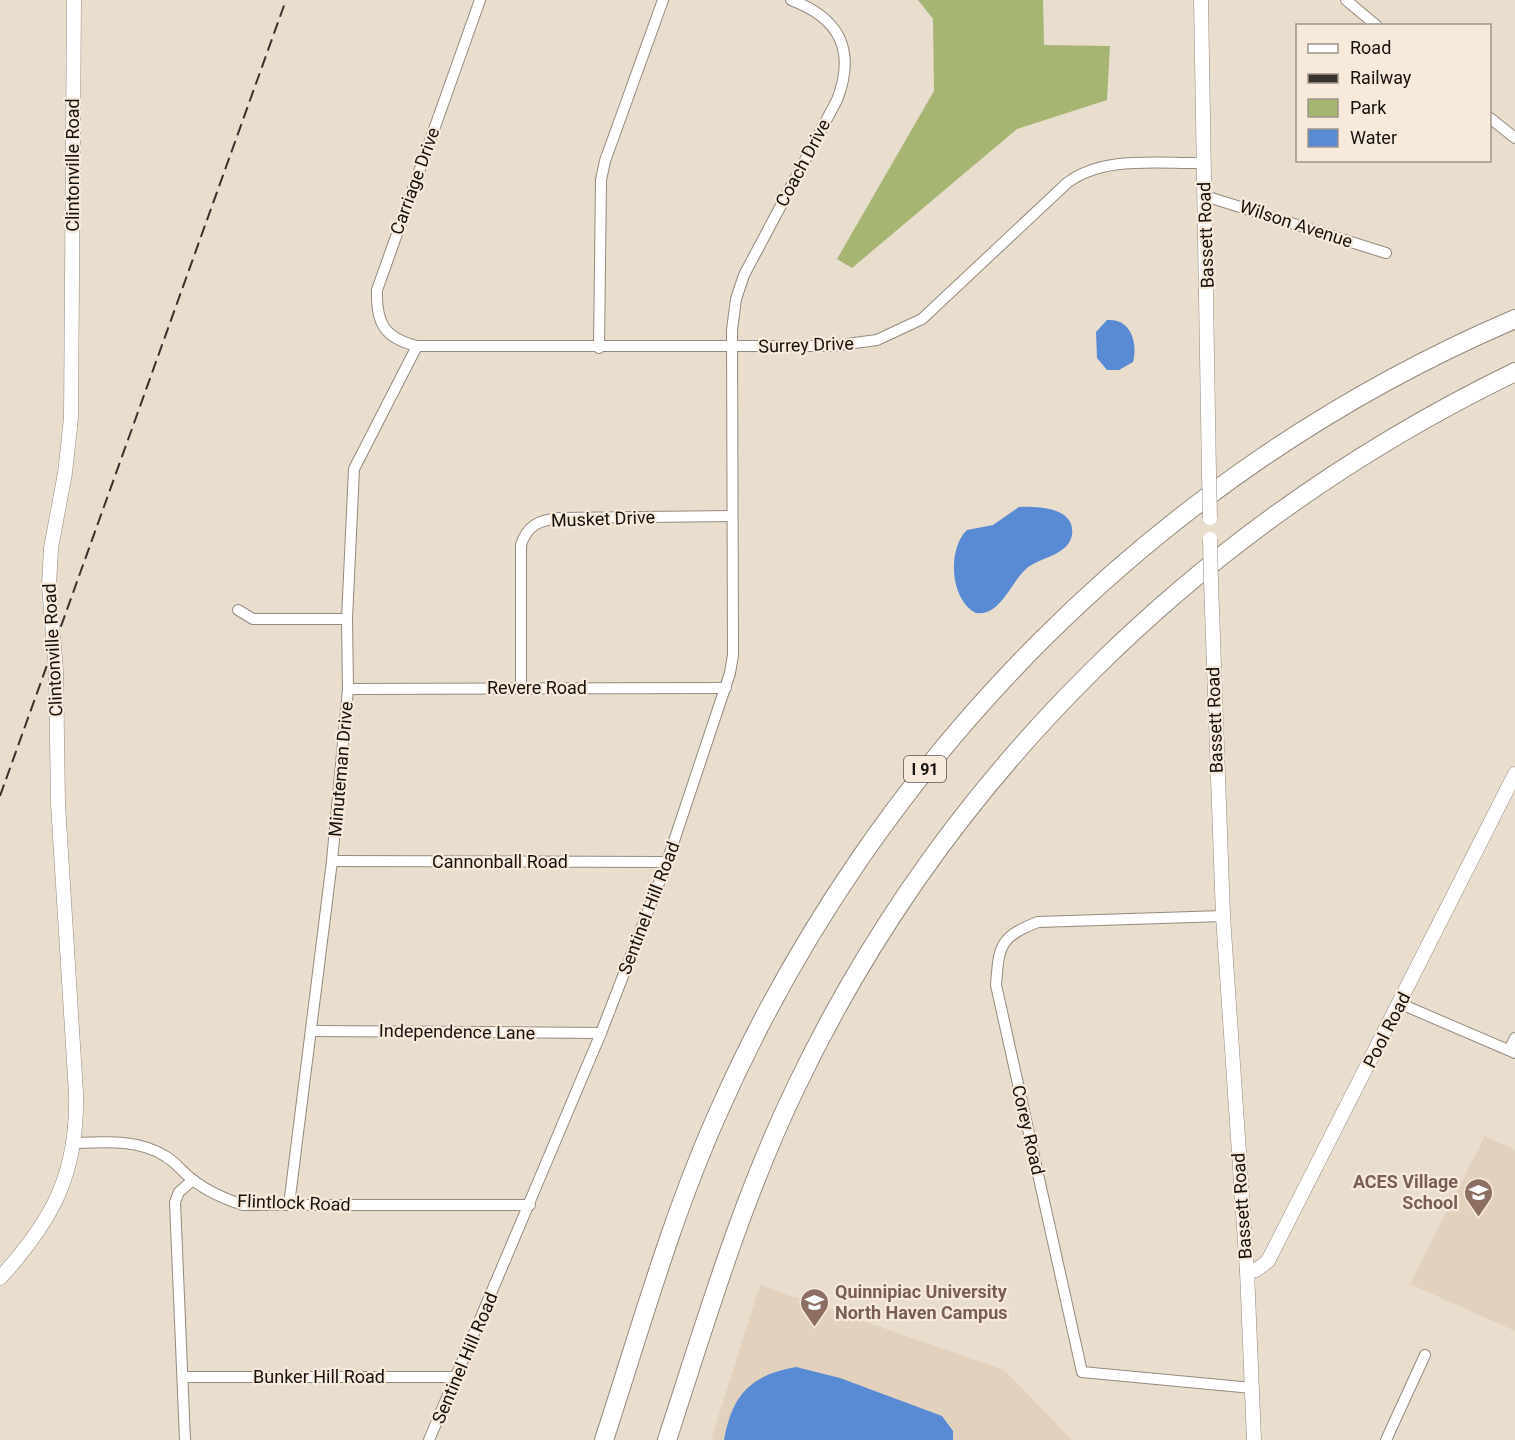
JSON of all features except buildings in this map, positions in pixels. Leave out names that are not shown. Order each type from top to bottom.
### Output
[{"type":"highway","name":"I 91","points":[[604,1440],[686,1190],[717,1114],[749,1045],[795,959],[838,890],[887,819],[940,751],[1054,626],[1191,507],[1278,446],[1347,403],[1426,360],[1515,319]]},
{"type":"highway","points":[[667,1440],[739,1224],[799,1080],[841,1000],[878,939],[921,873],[982,792],[1039,725],[1106,655],[1228,548],[1302,494],[1390,438],[1515,372]]},
{"type":"street","name":"Clintonville Road","points":[[0,1278],[31,1244],[53,1208],[63,1186],[75,1143],[76,1093],[58,804],[56,670],[49,586],[51,548],[68,455],[71,411],[74,0]]},
{"type":"street","name":"Carriage Drive","points":[[417,346],[394,338],[386,331],[378,312],[377,290],[480,0]]},
{"type":"street","points":[[599,348],[601,180],[605,161],[663,0]]},
{"type":"street","name":"Coach Drive","points":[[733,346],[735,306],[744,274],[837,100],[845,76],[844,50],[828,19],[810,7],[791,0]]},
{"type":"street","name":"Bassett Road","points":[[1201,0],[1211,582],[1223,916],[1247,1271],[1254,1440]]},
{"type":"street","points":[[1346,0],[1375,24]]},
{"type":"street","points":[[1491,119],[1515,138]]},
{"type":"street","name":"Surrey Drive","points":[[417,346],[599,348],[851,345],[889,336],[933,311],[1067,183],[1083,173],[1113,165],[1204,163]]},
{"type":"street","name":"Wilson Avenue","points":[[1205,195],[1386,253]]},
{"type":"street","name":"Minuteman Drive","points":[[289,1205],[313,1031],[348,689],[347,619],[354,469],[417,346]]},
{"type":"street","name":"Sentinel Hill Road","points":[[429,1440],[601,1033],[667,862],[726,688],[733,655],[733,346]]},
{"type":"street","name":"Musket Drive","points":[[521,688],[521,544],[529,528],[537,522],[559,518],[732,516]]},
{"type":"street","points":[[238,610],[252,619],[347,619]]},
{"type":"street","name":"Revere Road","points":[[348,689],[726,688]]},
{"type":"street","name":"Pool Road","points":[[1247,1271],[1263,1267],[1268,1261],[1401,1004],[1515,774]]},
{"type":"street","name":"Cannonball Road","points":[[332,861],[667,862]]},
{"type":"street","name":"Corey Road","points":[[1223,916],[1038,922],[1013,932],[999,952],[996,985],[1082,1372],[1252,1388]]},
{"type":"street","points":[[1401,1004],[1512,1052],[1515,1038]]},
{"type":"street","name":"Independence Lane","points":[[313,1031],[601,1033]]},
{"type":"street","name":"Flintlock Road","points":[[75,1143],[117,1142],[143,1146],[166,1156],[193,1180],[222,1198],[243,1204],[530,1205]]},
{"type":"street","points":[[185,1440],[175,1202],[179,1192],[193,1180]]},
{"type":"street","points":[[1386,1440],[1425,1355]]},
{"type":"street","name":"Bunker Hill Road","points":[[183,1377],[456,1377]]},
{"type":"shaded area","name":"ACES Village School","points":[[1485,1136],[1515,1150],[1515,1331],[1410,1284]]},
{"type":"shaded area","name":"Quinnipiac University North Haven Campus","points":[[760,1285],[1004,1370],[1072,1440],[711,1440]]},
{"type":"green space","points":[[918,0],[1043,0],[1044,45],[1110,46],[1107,100],[1017,129],[852,268],[837,259],[934,91],[933,19]]},
{"type":"water","points":[[1107,320],[1122,323],[1131,333],[1133,340],[1133,362],[1119,370],[1107,370],[1097,358],[1096,332]]},
{"type":"water","points":[[1019,507],[1045,508],[1062,514],[1072,526],[1072,535],[1069,542],[1059,552],[1026,569],[992,610],[976,613],[967,606],[956,586],[954,561],[956,549],[967,530],[993,525]]},
{"type":"water","points":[[796,1367],[840,1378],[942,1416],[953,1431],[953,1440],[724,1440],[732,1410],[746,1389],[767,1375]]},
{"type":"railway","points":[[0,796],[286,0]]},
{"type":"place","name":"ACES Village School","points":[[1479,1218]]},
{"type":"place","name":"Quinnipiac University North Haven Campus","points":[[814,1328]]}]
